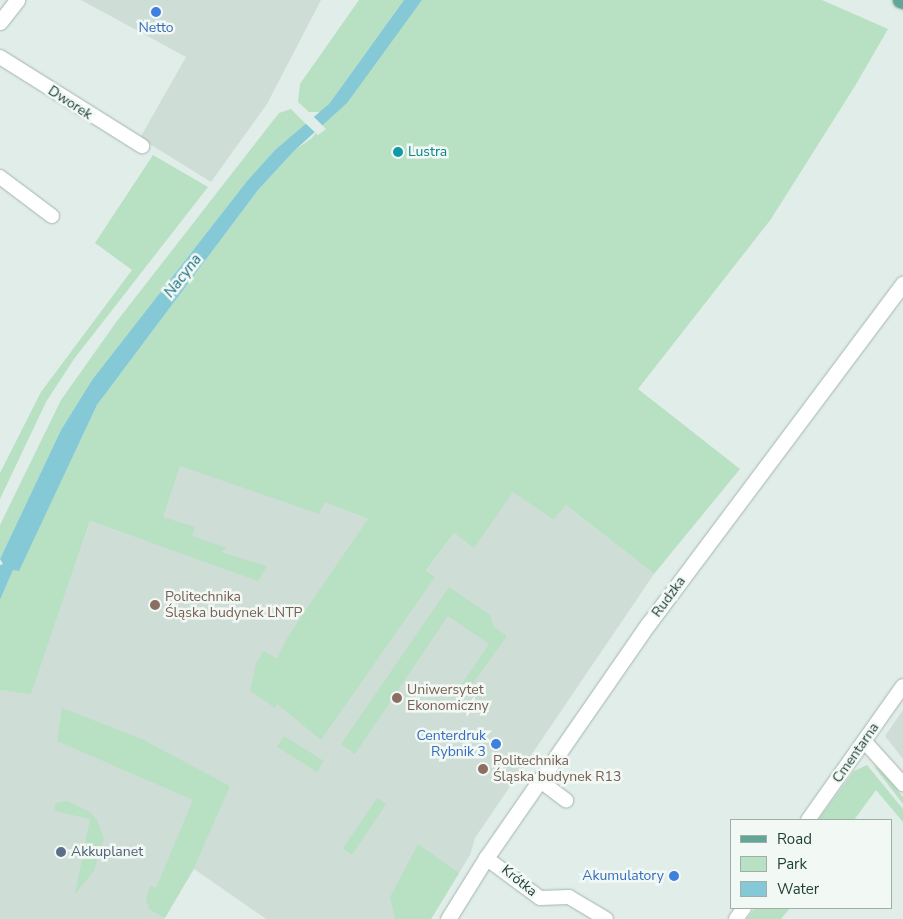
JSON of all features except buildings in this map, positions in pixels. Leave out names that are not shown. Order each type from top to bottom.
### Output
[{"type":"street","points":[[0,22],[17,0]]},
{"type":"street","name":"Dworek","points":[[0,57],[142,146]]},
{"type":"street","points":[[0,177],[52,216]]},
{"type":"street","name":"Rudzka","points":[[448,919],[486,858],[539,780],[689,569],[903,284]]},
{"type":"street","name":"Cmentarna","points":[[809,819],[903,686]]},
{"type":"street","points":[[865,742],[903,784]]},
{"type":"street","points":[[539,780],[566,800]]},
{"type":"street","name":"Krótka","points":[[486,858],[540,898],[569,897],[606,919]]},
{"type":"shaded area","points":[[81,0],[321,0],[267,104],[211,182],[140,138],[186,57]]},
{"type":"shaded area","points":[[180,442],[370,520],[288,636],[324,713],[454,533],[474,547],[513,491],[554,520],[566,505],[654,574],[475,838],[470,855],[431,919],[266,919],[194,869],[164,919],[0,919],[0,690],[31,693],[90,521],[149,542]]},
{"type":"shaded area","points":[[903,710],[903,759],[885,736]]},
{"type":"green space","points":[[359,0],[404,0],[329,104],[321,112],[309,112],[298,102],[300,84]]},
{"type":"green space","points":[[422,0],[822,0],[888,29],[855,86],[771,219],[638,389],[740,469],[654,574],[566,505],[554,520],[513,492],[474,548],[454,533],[426,571],[435,577],[321,740],[277,704],[275,708],[250,691],[256,663],[264,651],[277,659],[288,636],[368,519],[325,502],[319,514],[180,466],[163,517],[195,527],[192,536],[227,548],[221,552],[267,566],[258,581],[90,521],[31,694],[0,690],[0,600],[13,570],[19,570],[97,405],[258,190],[295,150],[312,138]]},
{"type":"green space","points":[[291,109],[306,124],[275,150],[247,181],[92,380],[61,430],[0,559],[0,525],[61,400],[117,321],[279,113]]},
{"type":"green space","points":[[153,155],[208,187],[74,359],[46,402],[0,499],[0,473],[41,392],[132,270],[95,243]]},
{"type":"green space","points":[[449,587],[490,615],[494,627],[507,636],[466,693],[459,688],[489,644],[448,616],[355,754],[341,744]]},
{"type":"green space","points":[[62,708],[142,739],[230,786],[194,868],[165,918],[149,909],[146,899],[150,886],[156,888],[193,800],[57,741]]},
{"type":"green space","points":[[284,736],[324,761],[317,772],[277,747]]},
{"type":"green space","points":[[867,765],[903,809],[903,822],[876,790],[855,819],[819,819],[854,771]]},
{"type":"green space","points":[[873,765],[883,772],[903,797],[903,804]]},
{"type":"green space","points":[[377,798],[386,804],[352,855],[343,849]]},
{"type":"green space","points":[[67,801],[90,812],[97,820],[104,838],[94,871],[75,894],[90,819],[55,811],[55,803]]},
{"type":"green space","points":[[418,844],[459,873],[431,919],[395,919],[390,897]]},
{"type":"green space","points":[[754,909],[789,909],[781,919],[747,919]]},
{"type":"water","name":"Nacyna","points":[[404,0],[422,0],[347,103],[295,150],[258,190],[97,405],[19,571],[13,570],[0,600],[0,565],[3,564],[0,559],[61,430],[92,380],[247,181],[275,150],[329,104]]},
{"type":"pier","points":[[312,115],[326,129],[318,135],[304,122]]},
{"type":"place","name":"Netto","points":[[156,12]]},
{"type":"place","name":"Lustra","points":[[398,152]]},
{"type":"place","name":"Politechnika Śląska budynek LNTP","points":[[155,605]]},
{"type":"place","name":"Uniwersytet Ekonomiczny","points":[[397,698]]},
{"type":"place","name":"Centerdruk Rybnik 3","points":[[496,744]]},
{"type":"place","name":"Politechnika Śląska budynek R13","points":[[483,769]]},
{"type":"place","name":"Akkuplanet","points":[[61,852]]},
{"type":"place","name":"Akumulatory","points":[[674,876]]}]
